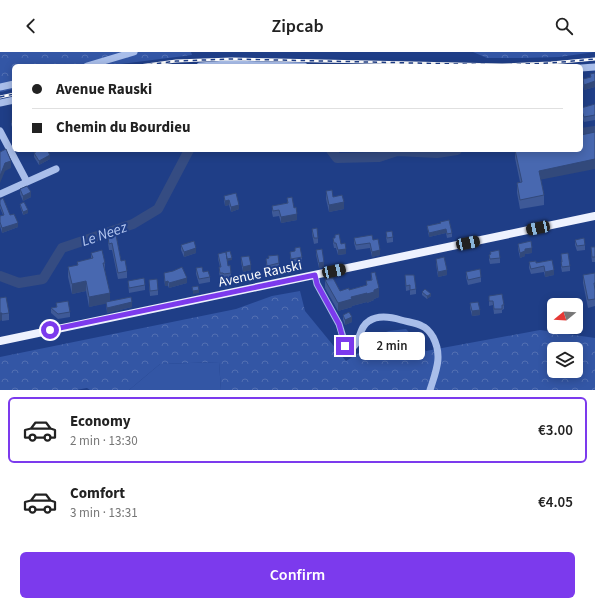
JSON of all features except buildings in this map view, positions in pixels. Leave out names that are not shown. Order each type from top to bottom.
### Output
[{"type":"main road","name":"Avenue Rauski","points":[[1,340],[595,216]]},
{"type":"street","points":[[94,64],[134,52]]},
{"type":"street","points":[[583,68],[595,67]]},
{"type":"street","points":[[0,87],[12,84]]},
{"type":"street","points":[[0,103],[12,100]]},
{"type":"street","points":[[0,131],[27,182]]},
{"type":"street","points":[[0,194],[56,169]]},
{"type":"street","points":[[315,275],[317,284],[339,324],[346,348],[355,346],[366,323],[378,318],[396,318],[420,325],[428,330],[437,344],[438,361],[430,390]]},
{"type":"green space","points":[[0,52],[191,52],[192,55],[121,64],[12,64],[12,89],[0,92]]},
{"type":"green space","points":[[473,52],[595,52],[559,57],[487,58]]},
{"type":"green space","points":[[300,291],[305,311],[346,361],[365,349],[377,335],[389,331],[406,329],[426,351],[540,330],[547,331],[547,334],[568,334],[595,338],[595,390],[221,390],[219,362],[160,364],[129,390],[90,390],[87,388],[76,390],[0,390],[0,357],[236,309],[272,296]]},
{"type":"green space","points":[[219,362],[221,390],[129,390],[160,364]]},
{"type":"waterway","name":"Le Neez","points":[[583,133],[595,131]]},
{"type":"waterway","name":"Le Neez","points":[[0,276],[19,283],[43,279],[62,248],[133,224],[158,209],[188,152]]},
{"type":"waterway","name":"Le Neez","points":[[332,152],[337,158],[379,157],[394,152]]},
{"type":"waterway","name":"Le Neez","points":[[417,152],[444,152]]},
{"type":"railway","points":[[154,64],[176,61],[232,59],[457,64]]},
{"type":"railway","points":[[526,64],[595,59]]},
{"type":"railway","points":[[0,97],[12,94]]},
{"type":"route","points":[[50,330],[315,275],[317,284],[339,324],[345,346]]}]
